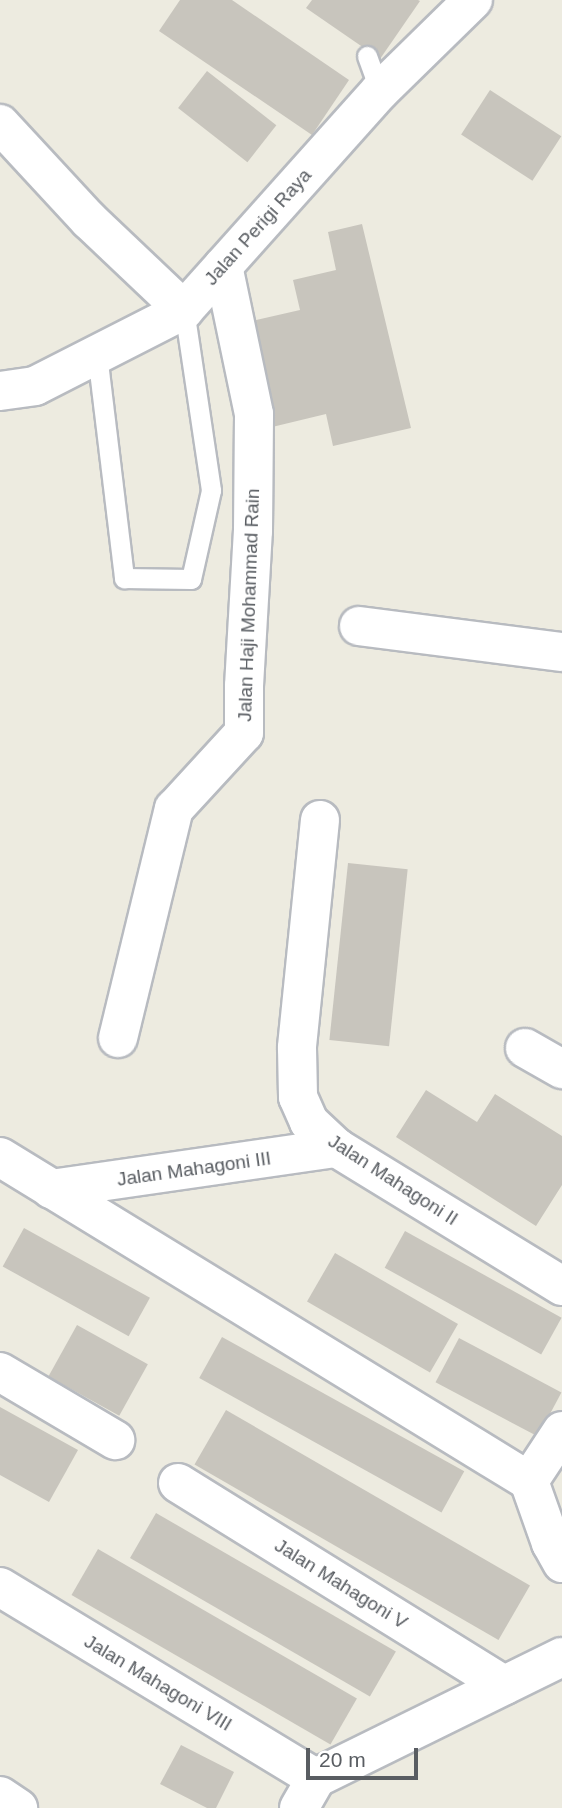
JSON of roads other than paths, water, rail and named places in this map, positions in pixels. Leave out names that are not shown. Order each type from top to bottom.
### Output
[{"type":"street","name":"Jalan Perigi Raya","points":[[0,391],[35,386],[184,310],[223,266],[374,74],[474,0]]},
{"type":"street","points":[[0,124],[89,220],[184,310]]},
{"type":"street","name":"Jalan Haji Mohammad Rain","points":[[118,1038],[174,809],[244,733],[253,531],[254,414],[223,266]]},
{"type":"street","points":[[359,626],[562,652]]},
{"type":"street","name":"Jalan Mahagoni II","points":[[320,820],[297,1048],[298,1097],[309,1122],[337,1148],[562,1286]]},
{"type":"street","points":[[525,1048],[562,1069]]},
{"type":"street","name":"Jalan Mahagoni III","points":[[51,1189],[337,1148]]},
{"type":"street","points":[[0,1157],[529,1481],[551,1543],[562,1563]]},
{"type":"street","points":[[0,1372],[115,1440]]},
{"type":"street","points":[[529,1481],[562,1431]]},
{"type":"street","name":"Jalan Mahagoni V","points":[[178,1483],[504,1685]]},
{"type":"street","name":"Jalan Mahagoni VIII","points":[[0,1587],[308,1793]]},
{"type":"street","points":[[308,1793],[504,1685],[562,1657]]},
{"type":"street","points":[[0,1797],[18,1808]]},
{"type":"lane","points":[[97,354],[124,578],[191,579],[211,490],[184,310]]}]
